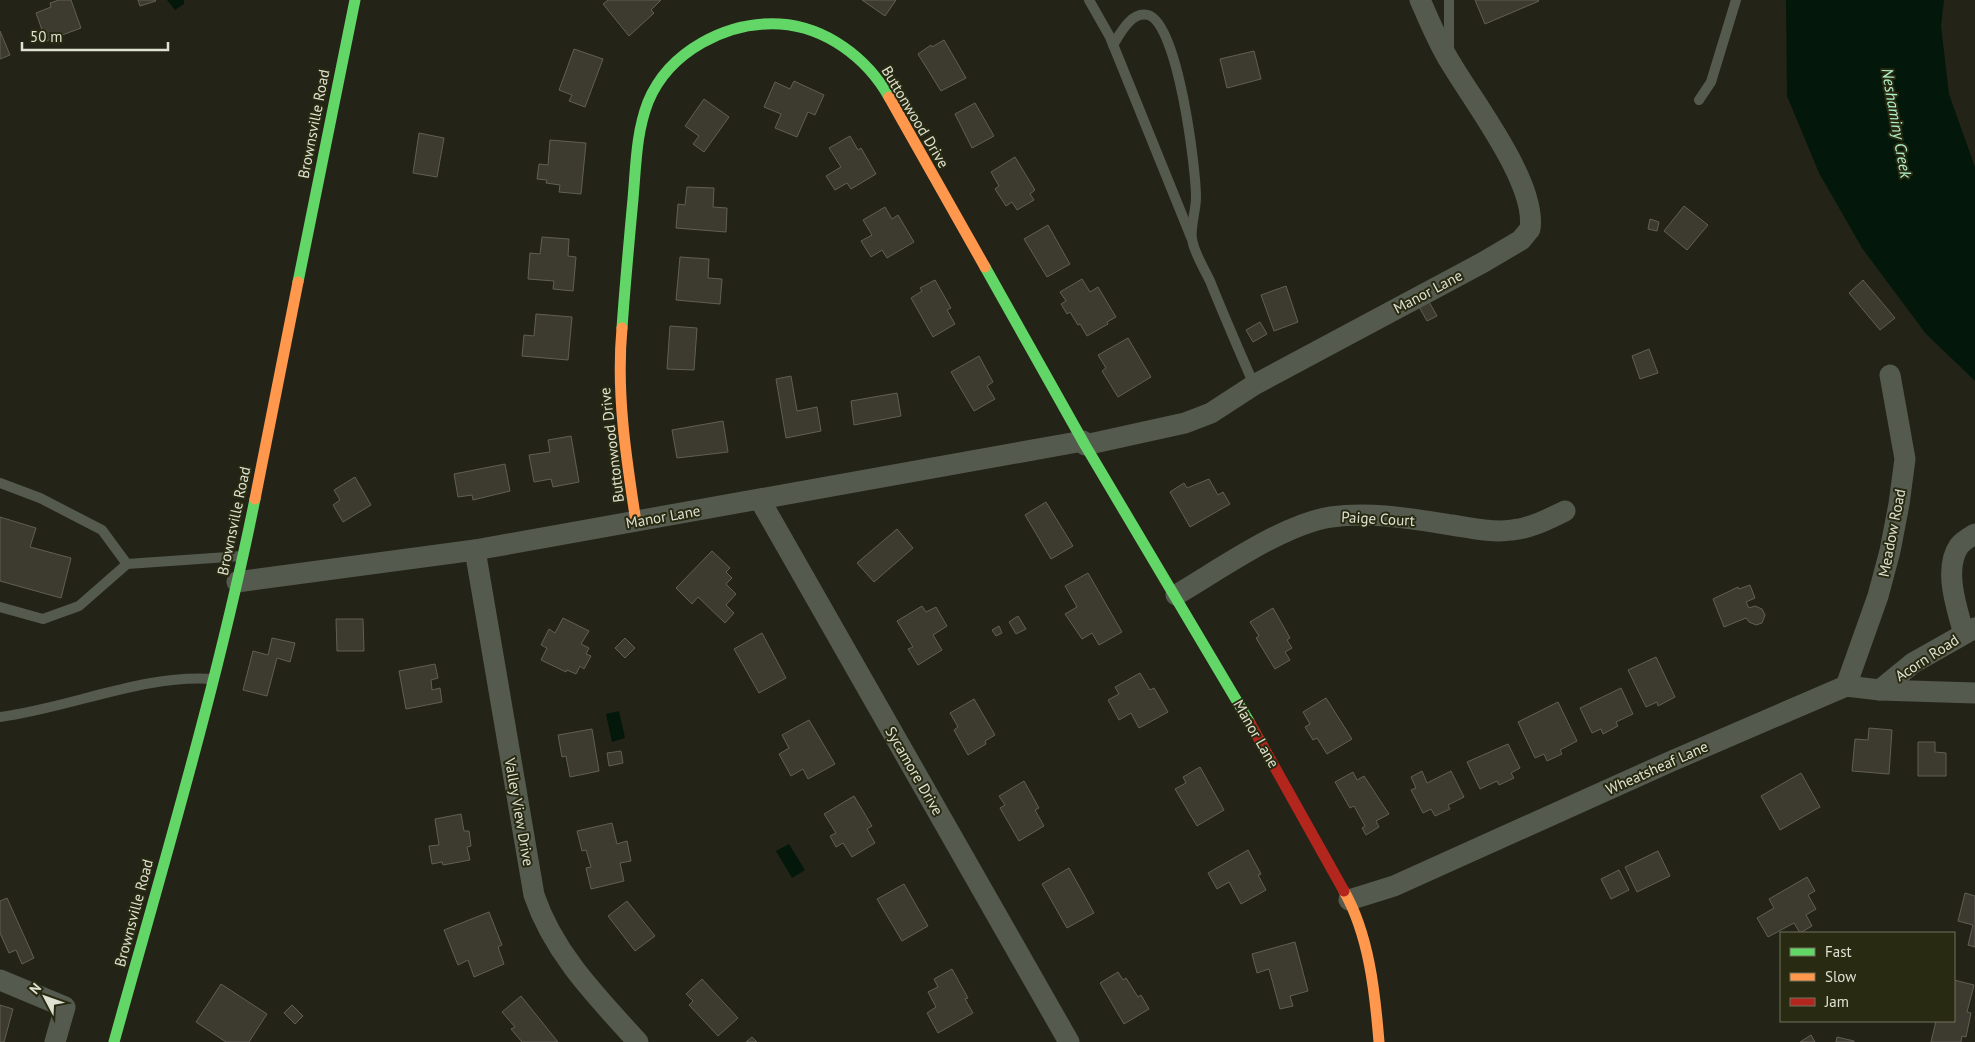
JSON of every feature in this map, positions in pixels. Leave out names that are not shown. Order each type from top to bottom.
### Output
[{"type":"street","name":"Brownsville Road","points":[[114,1042],[237,582],[355,0]]},
{"type":"street","name":"Manor Lane","points":[[237,582],[475,550],[1084,443],[1185,424],[1211,413],[1254,385],[1482,263],[1521,240],[1530,229],[1530,208],[1516,172],[1492,127],[1451,64],[1420,0]]},
{"type":"street","name":"Buttonwood Drive","points":[[636,522],[623,433],[619,383],[638,138],[650,98],[664,76],[686,54],[706,40],[731,29],[750,24],[787,24],[814,30],[837,42],[864,63],[884,88],[1084,443]]},
{"type":"street","name":"Meadow Road","points":[[1846,686],[1878,596],[1900,504],[1905,459],[1890,375]]},
{"type":"street","name":"Manor Lane","points":[[1084,443],[1176,595],[1349,900],[1365,948],[1376,1003],[1379,1042]]},
{"type":"street","name":"Sycamore Drive","points":[[760,500],[1069,1042]]},
{"type":"street","name":"Paige Court","points":[[1176,595],[1279,535],[1322,519],[1364,516],[1420,520],[1480,530],[1511,531],[1533,526],[1566,511]]},
{"type":"street","points":[[1970,631],[1954,600],[1951,571],[1959,546],[1975,534]]},
{"type":"street","name":"Valley View Drive","points":[[475,550],[534,895],[541,917],[566,959],[584,984],[638,1042]]},
{"type":"street","name":"Acorn Road","points":[[1880,690],[1913,663],[1970,631]]},
{"type":"street","name":"Wheatsheaf Lane","points":[[1349,900],[1394,886],[1674,760],[1846,686],[1880,690],[1975,693]]},
{"type":"street","points":[[0,980],[65,1007],[55,1042]]},
{"type":"lane","points":[[1089,0],[1113,45],[1254,385]]},
{"type":"lane","points":[[1449,0],[1447,34],[1451,64]]},
{"type":"lane","points":[[1698,100],[1711,82],[1736,0]]},
{"type":"lane","points":[[1113,45],[1125,26],[1141,16],[1149,15],[1163,31],[1176,66],[1183,94],[1194,161],[1196,197],[1192,238]]},
{"type":"lane","points":[[0,483],[40,498],[102,530],[127,564]]},
{"type":"lane","points":[[0,607],[43,619],[79,606],[127,564],[243,556]]},
{"type":"lane","points":[[0,717],[67,704],[159,681],[190,677],[212,678]]},
{"type":"water","points":[[167,0],[184,0],[184,4],[175,10]]},
{"type":"water","name":"Neshaminy Creek","points":[[1786,0],[1944,0],[1941,26],[1949,94],[1975,167],[1975,381],[1926,334],[1862,248],[1819,173],[1787,96]]},
{"type":"water","points":[[619,711],[625,738],[612,742],[606,714]]},
{"type":"water","points":[[789,844],[805,870],[792,878],[776,851]]},
{"type":"building","points":[[59,0],[71,0],[81,28],[46,41],[36,13],[51,7],[50,3]]},
{"type":"building","points":[[138,0],[155,0],[156,1],[140,6]]},
{"type":"building","points":[[608,0],[661,0],[651,10],[654,13],[629,36],[603,4]]},
{"type":"building","points":[[862,0],[896,0],[885,16]]},
{"type":"building","points":[[1475,0],[1538,0],[1539,1],[1485,24]]},
{"type":"building","points":[[0,31],[10,55],[0,59]]},
{"type":"building","points":[[944,40],[966,78],[941,91],[918,54],[931,45],[932,47]]},
{"type":"building","points":[[574,49],[603,59],[585,107],[569,101],[572,95],[559,90]]},
{"type":"building","points":[[1254,51],[1261,79],[1227,88],[1220,59]]},
{"type":"building","points":[[794,81],[824,95],[815,115],[808,112],[797,137],[775,128],[781,114],[764,107],[775,82],[790,89]]},
{"type":"building","points":[[704,99],[729,117],[704,152],[693,144],[699,136],[685,126]]},
{"type":"building","points":[[975,103],[994,136],[972,148],[955,114]]},
{"type":"building","points":[[419,133],[444,138],[437,177],[413,173]]},
{"type":"building","points":[[850,136],[858,150],[861,148],[876,174],[851,189],[847,183],[835,190],[826,176],[841,167],[829,148]]},
{"type":"building","points":[[550,140],[586,143],[581,194],[559,192],[560,185],[546,183],[547,180],[537,179],[539,164],[548,165]]},
{"type":"building","points":[[1015,157],[1035,190],[1030,194],[1034,200],[1017,210],[1012,202],[1006,206],[995,189],[999,186],[991,172]]},
{"type":"building","points":[[687,187],[714,188],[713,207],[727,208],[726,232],[676,228],[678,204],[685,205]]},
{"type":"building","points":[[1684,206],[1708,225],[1687,250],[1664,231]]},
{"type":"building","points":[[885,207],[892,219],[898,215],[914,242],[887,258],[882,250],[871,257],[861,241],[872,235],[863,220]]},
{"type":"building","points":[[1650,219],[1659,222],[1657,231],[1648,229]]},
{"type":"building","points":[[1048,225],[1070,264],[1047,277],[1024,239]]},
{"type":"building","points":[[542,237],[569,239],[568,256],[576,257],[573,291],[553,289],[554,281],[528,279],[530,253],[540,254]]},
{"type":"building","points":[[680,257],[709,259],[708,278],[722,279],[720,304],[676,300]]},
{"type":"building","points":[[1082,279],[1090,292],[1098,287],[1116,317],[1087,336],[1080,324],[1078,325],[1070,312],[1067,314],[1061,304],[1066,301],[1060,292]]},
{"type":"building","points":[[935,280],[951,308],[947,310],[955,324],[933,337],[911,298],[922,291],[920,288]]},
{"type":"building","points":[[1863,280],[1895,318],[1880,330],[1849,293]]},
{"type":"building","points":[[1286,286],[1298,322],[1274,331],[1261,295]]},
{"type":"building","points":[[1428,300],[1437,316],[1427,321],[1418,305]]},
{"type":"building","points":[[536,314],[572,317],[568,360],[522,356],[524,335],[534,336]]},
{"type":"building","points":[[1260,322],[1267,334],[1253,342],[1246,330]]},
{"type":"building","points":[[670,326],[697,328],[694,370],[667,369]]},
{"type":"building","points":[[1128,338],[1151,377],[1118,397],[1102,371],[1106,368],[1098,355]]},
{"type":"building","points":[[1649,349],[1658,373],[1640,379],[1632,356]]},
{"type":"building","points":[[979,356],[993,382],[987,386],[995,399],[974,411],[951,372]]},
{"type":"building","points":[[791,376],[797,411],[817,407],[821,431],[786,438],[776,379]]},
{"type":"building","points":[[897,393],[901,416],[854,425],[851,401]]},
{"type":"building","points":[[723,421],[728,452],[677,458],[672,430]]},
{"type":"building","points":[[571,436],[579,482],[553,487],[551,479],[534,482],[529,455],[550,452],[548,440]]},
{"type":"building","points":[[505,464],[510,491],[473,500],[472,495],[458,497],[454,474]]},
{"type":"building","points":[[355,477],[371,505],[343,522],[333,505],[340,500],[334,490]]},
{"type":"building","points":[[1209,479],[1218,495],[1223,492],[1230,504],[1190,527],[1170,492],[1184,483],[1187,488]]},
{"type":"building","points":[[1046,502],[1073,546],[1051,559],[1025,515]]},
{"type":"building","points":[[0,517],[36,528],[30,547],[71,558],[61,598],[0,581]]},
{"type":"building","points":[[897,529],[913,548],[874,582],[857,563]]},
{"type":"building","points":[[712,551],[730,568],[726,572],[732,578],[726,584],[736,594],[726,605],[734,613],[725,623],[698,597],[692,604],[676,588]]},
{"type":"building","points":[[1088,573],[1122,632],[1099,645],[1092,633],[1082,639],[1065,614],[1077,607],[1065,586]]},
{"type":"building","points":[[1750,585],[1755,598],[1746,602],[1749,608],[1755,606],[1762,609],[1765,615],[1762,623],[1756,625],[1749,622],[1746,618],[1724,627],[1713,599],[1738,587],[1739,589]]},
{"type":"building","points":[[922,606],[926,612],[936,607],[947,626],[933,635],[942,650],[918,665],[908,649],[913,647],[897,621]]},
{"type":"building","points":[[1273,608],[1290,638],[1287,640],[1292,648],[1285,652],[1290,660],[1275,669],[1256,638],[1259,636],[1250,622]]},
{"type":"building","points":[[1018,616],[1026,629],[1016,634],[1009,622]]},
{"type":"building","points":[[563,618],[589,631],[581,644],[589,648],[586,654],[591,656],[584,669],[580,666],[576,674],[567,670],[566,672],[541,660],[547,648],[541,645],[549,629],[555,633]]},
{"type":"building","points":[[336,619],[363,619],[364,651],[337,651]]},
{"type":"building","points":[[999,626],[1002,633],[996,636],[992,630]]},
{"type":"building","points":[[762,633],[786,678],[759,693],[734,649]]},
{"type":"building","points":[[272,638],[295,643],[290,662],[277,658],[267,696],[243,690],[253,651],[268,655]]},
{"type":"building","points":[[625,638],[635,648],[625,658],[615,648]]},
{"type":"building","points":[[1656,657],[1675,697],[1658,706],[1657,702],[1646,707],[1628,670]]},
{"type":"building","points":[[435,664],[438,678],[431,680],[432,690],[440,688],[442,702],[406,709],[399,671]]},
{"type":"building","points":[[1140,673],[1150,690],[1154,688],[1168,712],[1139,728],[1131,713],[1119,720],[1108,700],[1119,694],[1115,687]]},
{"type":"building","points":[[1621,688],[1633,714],[1616,722],[1618,726],[1603,734],[1601,729],[1592,733],[1580,708]]},
{"type":"building","points":[[1326,698],[1352,739],[1327,754],[1317,738],[1313,740],[1305,727],[1310,724],[1303,712]]},
{"type":"building","points":[[974,699],[995,735],[985,741],[986,744],[968,755],[954,730],[958,727],[950,713]]},
{"type":"building","points":[[1558,702],[1577,741],[1560,750],[1562,754],[1547,761],[1544,754],[1535,758],[1518,722]]},
{"type":"building","points":[[809,720],[835,764],[808,779],[803,769],[791,776],[779,754],[789,748],[782,735]]},
{"type":"building","points":[[1869,728],[1892,730],[1889,774],[1852,771],[1855,739],[1868,740]]},
{"type":"building","points":[[592,729],[599,771],[570,777],[566,756],[562,757],[558,735]]},
{"type":"building","points":[[1918,742],[1935,742],[1935,752],[1946,753],[1946,776],[1918,776]]},
{"type":"building","points":[[1508,744],[1520,768],[1511,773],[1514,778],[1499,785],[1497,781],[1480,789],[1467,762]]},
{"type":"building","points":[[621,751],[623,763],[609,766],[607,753]]},
{"type":"building","points":[[1200,767],[1224,810],[1197,826],[1175,789],[1186,783],[1183,777]]},
{"type":"building","points":[[1422,771],[1427,783],[1451,771],[1464,797],[1448,805],[1450,809],[1435,816],[1431,809],[1423,813],[1411,790],[1416,788],[1411,777]]},
{"type":"building","points":[[1353,772],[1357,780],[1364,776],[1389,814],[1376,821],[1379,827],[1366,835],[1362,828],[1365,826],[1354,806],[1350,808],[1335,782]]},
{"type":"building","points":[[1801,773],[1820,807],[1780,830],[1761,796]]},
{"type":"building","points":[[1024,781],[1039,808],[1035,810],[1044,826],[1019,841],[1000,808],[1005,805],[999,796]]},
{"type":"building","points":[[854,796],[872,826],[867,829],[875,843],[852,857],[843,843],[836,847],[830,836],[836,833],[824,814]]},
{"type":"building","points":[[461,814],[464,831],[469,831],[471,846],[467,847],[470,860],[443,865],[442,862],[432,864],[429,846],[439,845],[435,819]]},
{"type":"building","points":[[612,823],[617,844],[627,841],[631,861],[620,863],[624,881],[591,889],[586,868],[591,867],[586,850],[582,851],[577,831]]},
{"type":"building","points":[[1248,850],[1261,874],[1258,875],[1266,890],[1241,904],[1229,882],[1217,889],[1208,873]]},
{"type":"building","points":[[1658,851],[1670,876],[1637,892],[1625,867]]},
{"type":"building","points":[[1069,868],[1094,913],[1067,928],[1042,884]]},
{"type":"building","points":[[1619,870],[1629,890],[1611,899],[1601,879]]},
{"type":"building","points":[[1807,877],[1815,891],[1808,895],[1816,909],[1806,915],[1812,926],[1799,932],[1794,923],[1768,937],[1757,918],[1774,908],[1769,899]]},
{"type":"building","points":[[904,884],[928,926],[902,941],[877,899]]},
{"type":"building","points":[[1965,893],[1975,896],[1975,947],[1968,945],[1973,925],[1958,921]]},
{"type":"building","points":[[7,898],[34,958],[22,964],[16,950],[9,953],[0,933],[0,901]]},
{"type":"building","points":[[627,901],[655,936],[635,951],[608,916]]},
{"type":"building","points":[[489,912],[502,945],[498,947],[504,964],[474,977],[468,960],[458,965],[444,930]]},
{"type":"building","points":[[1295,942],[1308,991],[1290,996],[1293,1006],[1280,1009],[1269,969],[1257,973],[1252,954]]},
{"type":"building","points":[[952,969],[968,998],[965,999],[973,1013],[938,1033],[927,1013],[936,1007],[928,992],[938,987],[934,979]]},
{"type":"building","points":[[1118,972],[1123,980],[1126,978],[1138,997],[1141,995],[1149,1009],[1124,1024],[1100,983]]},
{"type":"building","points":[[702,979],[738,1018],[718,1036],[689,1005],[693,1001],[686,994]]},
{"type":"building","points":[[1955,980],[1974,985],[1967,1012],[1971,1013],[1966,1037],[1962,1036],[1961,1042],[1931,1042],[1936,1022],[1955,1022]]},
{"type":"building","points":[[221,984],[267,1014],[249,1042],[226,1042],[196,1022]]},
{"type":"building","points":[[521,996],[558,1042],[522,1042],[511,1029],[515,1027],[502,1012]]},
{"type":"building","points":[[0,1005],[13,1009],[4,1042],[0,1042]]},
{"type":"building","points":[[292,1005],[303,1016],[295,1024],[284,1013]]},
{"type":"building","points":[[1811,1035],[1815,1042],[1800,1042]]},
{"type":"building","points":[[752,1037],[757,1042],[746,1042]]},
{"type":"building","points":[[1837,1037],[1854,1041],[1854,1042],[1836,1042]]},
{"type":"traffic: fast","points":[[298,282],[355,0]]},
{"type":"traffic: fast","points":[[622,328],[636,162],[641,126],[648,102],[658,84],[670,68],[685,54],[720,34],[740,28],[760,24],[797,26],[829,38],[844,47],[869,70],[889,97]]},
{"type":"traffic: fast","points":[[985,267],[1085,445],[1250,723]]},
{"type":"traffic: fast","points":[[114,1042],[207,704],[255,499]]},
{"type":"traffic: slow","points":[[889,97],[985,267]]},
{"type":"traffic: slow","points":[[255,499],[298,282]]},
{"type":"traffic: slow","points":[[622,328],[620,352],[621,401],[636,522]]},
{"type":"traffic: slow","points":[[1344,891],[1353,908],[1365,945],[1373,984],[1379,1042]]},
{"type":"traffic: jam","points":[[1250,723],[1344,891]]}]
